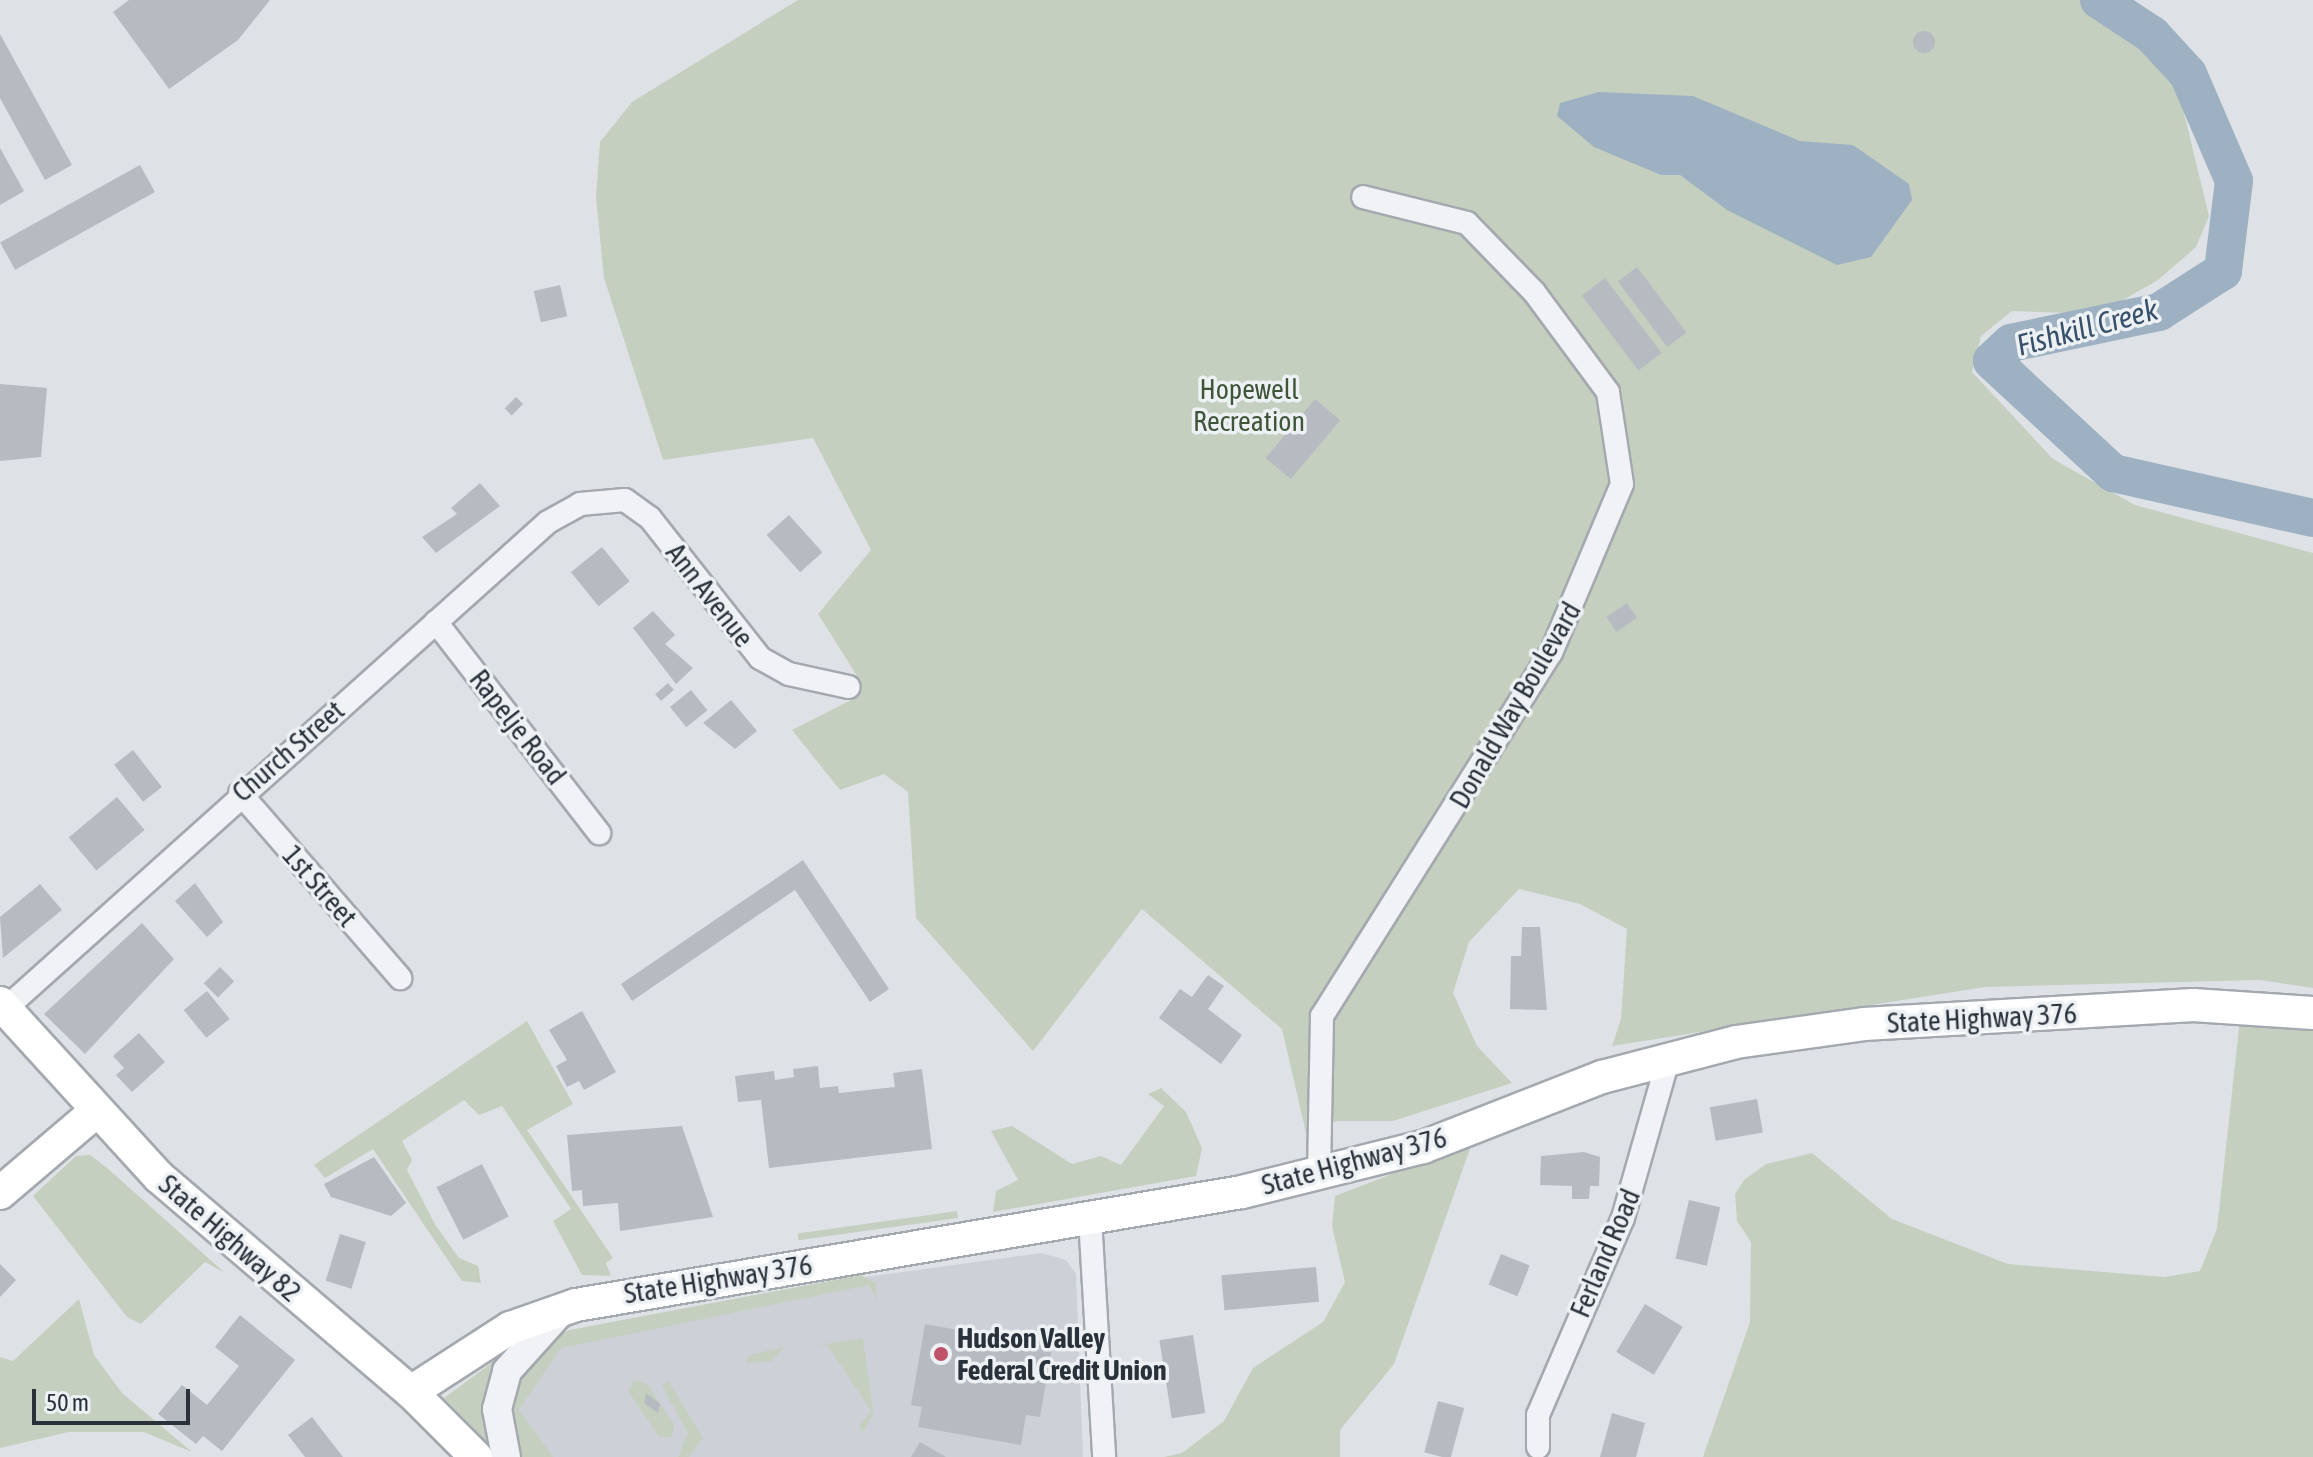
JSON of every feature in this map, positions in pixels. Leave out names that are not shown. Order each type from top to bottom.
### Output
[{"type":"main road","name":"State Highway 376","points":[[411,1392],[510,1328],[564,1308],[1090,1218],[1319,1174],[1423,1147],[1669,1056],[1864,1024],[2193,1005],[2313,1013]]},
{"type":"main road","name":"State Highway 82","points":[[2,1006],[94,1113],[197,1213],[411,1392],[476,1457]]},
{"type":"main road","points":[[0,1193],[94,1113]]},
{"type":"street","name":"Donald Way Boulevard","points":[[1319,1174],[1322,1016],[1551,653],[1622,484],[1608,392],[1534,292],[1467,223],[1363,197]]},
{"type":"street","name":"Ann Avenue","points":[[580,504],[625,500],[650,518],[760,658],[789,674],[849,687]]},
{"type":"street","name":"Church Street","points":[[2,1006],[436,622],[580,504]]},
{"type":"street","name":"Rapelje Road","points":[[436,622],[599,833]]},
{"type":"street","name":"1st Street","points":[[240,793],[400,978]]},
{"type":"street","name":"Ferland Road","points":[[1538,1447],[1538,1415],[1623,1218],[1669,1056]]},
{"type":"street","points":[[1090,1218],[1104,1457]]},
{"type":"street","points":[[506,1457],[497,1409],[507,1371],[564,1308]]},
{"type":"shaded area","points":[[1042,1253],[1066,1260],[1076,1274],[1083,1457],[523,1457],[515,1384],[550,1347],[836,1281]]},
{"type":"green space","name":"Hopewell Recreation","points":[[798,0],[2081,0],[2098,11],[2174,72],[2209,216],[2196,247],[2158,280],[2099,314],[2012,311],[1981,336],[1972,372],[2053,459],[2135,505],[2313,553],[2313,988],[2260,980],[1985,987],[1612,1046],[1621,1019],[1627,929],[1580,904],[1519,889],[1469,942],[1453,993],[1477,1046],[1512,1083],[1393,1121],[1337,1121],[1306,1133],[1282,1029],[1142,909],[1033,1051],[916,918],[908,792],[884,774],[840,790],[792,730],[859,696],[861,682],[818,614],[871,550],[813,438],[663,460],[604,278],[596,197],[600,142],[632,102]]},
{"type":"green space","points":[[2240,1019],[2313,1028],[2313,1457],[1703,1457],[1750,1322],[1751,1242],[1737,1221],[1735,1194],[1744,1180],[1766,1164],[1812,1153],[1892,1219],[2008,1264],[2164,1277],[2200,1271],[2217,1229]]},
{"type":"green space","points":[[527,1021],[573,1104],[527,1130],[613,1258],[606,1263],[611,1276],[582,1275],[553,1221],[571,1209],[502,1106],[479,1115],[464,1100],[402,1141],[412,1160],[407,1170],[436,1226],[459,1258],[478,1266],[481,1283],[462,1281],[373,1149],[325,1178],[314,1165]]},
{"type":"green space","points":[[1161,1088],[1186,1112],[1202,1148],[1196,1176],[993,1212],[996,1191],[1018,1180],[991,1131],[1012,1126],[1072,1164],[1101,1156],[1121,1165],[1164,1106],[1148,1094]]},
{"type":"green space","points":[[1472,1143],[1394,1364],[1340,1430],[1340,1457],[1164,1457],[1182,1453],[1224,1421],[1253,1368],[1323,1322],[1345,1282],[1332,1226],[1335,1196]]},
{"type":"green space","points":[[90,1155],[225,1273],[205,1262],[141,1324],[127,1317],[33,1196],[76,1156]]},
{"type":"green space","points":[[957,1211],[958,1218],[799,1240],[798,1233]]},
{"type":"green space","points":[[861,1275],[876,1283],[877,1300],[869,1285],[561,1348],[519,1410],[553,1457],[518,1457],[508,1429],[513,1381],[545,1344],[569,1330]]},
{"type":"green space","points":[[79,1299],[94,1355],[122,1393],[192,1452],[144,1432],[69,1432],[0,1448],[0,1357],[13,1361]]},
{"type":"green space","points":[[863,1338],[873,1411],[863,1432],[859,1426],[871,1411],[827,1345],[812,1346]]},
{"type":"green space","points":[[513,1347],[492,1442],[489,1444],[444,1398]]},
{"type":"green space","points":[[785,1347],[772,1361],[746,1363],[749,1355]]},
{"type":"green space","points":[[633,1380],[647,1384],[674,1425],[672,1437],[659,1437],[628,1391]]},
{"type":"green space","points":[[668,1380],[703,1438],[689,1457],[678,1457],[688,1433],[662,1386]]},
{"type":"water","points":[[1599,92],[1693,96],[1800,141],[1853,145],[1909,184],[1912,200],[1871,257],[1837,265],[1727,210],[1680,175],[1661,175],[1594,147],[1557,116],[1560,103]]},
{"type":"building","points":[[129,0],[270,0],[238,40],[169,89],[113,12]]},
{"type":"building","points":[[1924,31],[1932,34],[1935,42],[1932,50],[1924,53],[1916,50],[1913,42],[1916,34]]},
{"type":"building","points":[[0,34],[72,165],[45,180],[0,98]]},
{"type":"building","points":[[0,148],[24,191],[0,205]]},
{"type":"building","points":[[140,165],[155,192],[15,270],[0,243]]},
{"type":"building","points":[[1637,267],[1686,332],[1667,347],[1618,281]]},
{"type":"building","points":[[1605,278],[1662,353],[1638,371],[1582,295]]},
{"type":"building","points":[[560,285],[567,316],[541,322],[534,291]]},
{"type":"building","points":[[0,384],[47,388],[41,457],[0,461]]},
{"type":"building","points":[[516,397],[523,404],[512,415],[505,408]]},
{"type":"building","points":[[1315,399],[1340,420],[1291,479],[1266,458]]},
{"type":"building","points":[[480,483],[500,506],[436,553],[422,537],[457,514],[451,508]]},
{"type":"building","points":[[789,515],[822,552],[800,572],[767,535]]},
{"type":"building","points":[[602,547],[630,581],[599,606],[571,572]]},
{"type":"building","points":[[1627,603],[1637,618],[1616,632],[1606,617]]},
{"type":"building","points":[[653,611],[675,635],[665,644],[693,668],[676,684],[633,628]]},
{"type":"building","points":[[668,683],[674,690],[661,701],[655,694]]},
{"type":"building","points":[[691,690],[707,710],[686,727],[670,707]]},
{"type":"building","points":[[731,700],[757,731],[735,749],[703,723]]},
{"type":"building","points":[[133,750],[162,787],[143,802],[114,765]]},
{"type":"building","points":[[117,797],[145,830],[96,870],[69,837]]},
{"type":"building","points":[[803,860],[889,989],[870,1002],[795,890],[632,1001],[621,984]]},
{"type":"building","points":[[195,883],[223,922],[207,937],[175,901]]},
{"type":"building","points":[[40,884],[62,910],[3,958],[0,917]]},
{"type":"building","points":[[142,923],[174,959],[85,1054],[44,1014]]},
{"type":"building","points":[[1522,927],[1540,927],[1547,1010],[1510,1009],[1511,956],[1521,956]]},
{"type":"building","points":[[220,967],[234,981],[218,997],[204,983]]},
{"type":"building","points":[[1208,975],[1224,986],[1208,1009],[1242,1035],[1221,1064],[1159,1018],[1180,989],[1192,997]]},
{"type":"building","points":[[207,991],[230,1019],[206,1038],[184,1010]]},
{"type":"building","points":[[582,1011],[616,1072],[584,1090],[579,1081],[567,1087],[556,1066],[567,1060],[549,1030]]},
{"type":"building","points":[[139,1033],[165,1062],[132,1092],[116,1075],[124,1068],[113,1056]]},
{"type":"building","points":[[818,1066],[820,1088],[838,1086],[839,1093],[895,1087],[893,1073],[922,1069],[932,1149],[769,1168],[761,1100],[738,1102],[735,1076],[774,1071],[775,1080],[794,1077],[793,1069]]},
{"type":"building","points":[[1757,1099],[1763,1132],[1716,1141],[1710,1107]]},
{"type":"building","points":[[682,1126],[713,1217],[620,1231],[618,1203],[583,1206],[582,1190],[572,1191],[567,1135]]},
{"type":"building","points":[[1584,1152],[1600,1157],[1599,1186],[1590,1186],[1589,1199],[1572,1199],[1572,1186],[1540,1185],[1541,1156]]},
{"type":"building","points":[[374,1157],[406,1203],[391,1216],[331,1197],[324,1184]]},
{"type":"building","points":[[482,1164],[509,1217],[463,1240],[437,1187]]},
{"type":"building","points":[[1689,1200],[1720,1207],[1707,1266],[1676,1258]]},
{"type":"building","points":[[340,1234],[366,1242],[351,1289],[326,1281]]},
{"type":"building","points":[[1501,1254],[1530,1266],[1517,1296],[1489,1285]]},
{"type":"building","points":[[0,1264],[16,1280],[0,1297]]},
{"type":"building","points":[[1316,1267],[1319,1302],[1224,1310],[1221,1275]]},
{"type":"building","points":[[1645,1304],[1683,1327],[1654,1375],[1616,1352]]},
{"type":"building","points":[[240,1315],[295,1360],[222,1451],[203,1436],[196,1444],[158,1414],[182,1385],[207,1405],[239,1366],[215,1347]]},
{"type":"building","points":[[925,1324],[1052,1347],[1040,1417],[1026,1415],[1021,1445],[918,1427],[922,1407],[911,1405]]},
{"type":"building","points":[[1193,1335],[1205,1413],[1172,1418],[1159,1340]]},
{"type":"building","points":[[646,1393],[660,1404],[658,1413],[644,1403]]},
{"type":"building","points":[[1438,1401],[1464,1408],[1451,1457],[1424,1452]]},
{"type":"building","points":[[1612,1413],[1645,1423],[1636,1457],[1600,1457]]},
{"type":"building","points":[[312,1417],[343,1457],[305,1457],[288,1435]]},
{"type":"building","points":[[920,1442],[946,1457],[911,1457]]},
{"type":"waterway","name":"Fishkill Creek","points":[[2099,0],[2152,35],[2188,74],[2234,181],[2223,271],[2159,312],[2011,343],[1992,361],[2113,473],[2313,518]]},
{"type":"place","name":"Hudson Valley Federal Credit Union","points":[[941,1354]]}]
